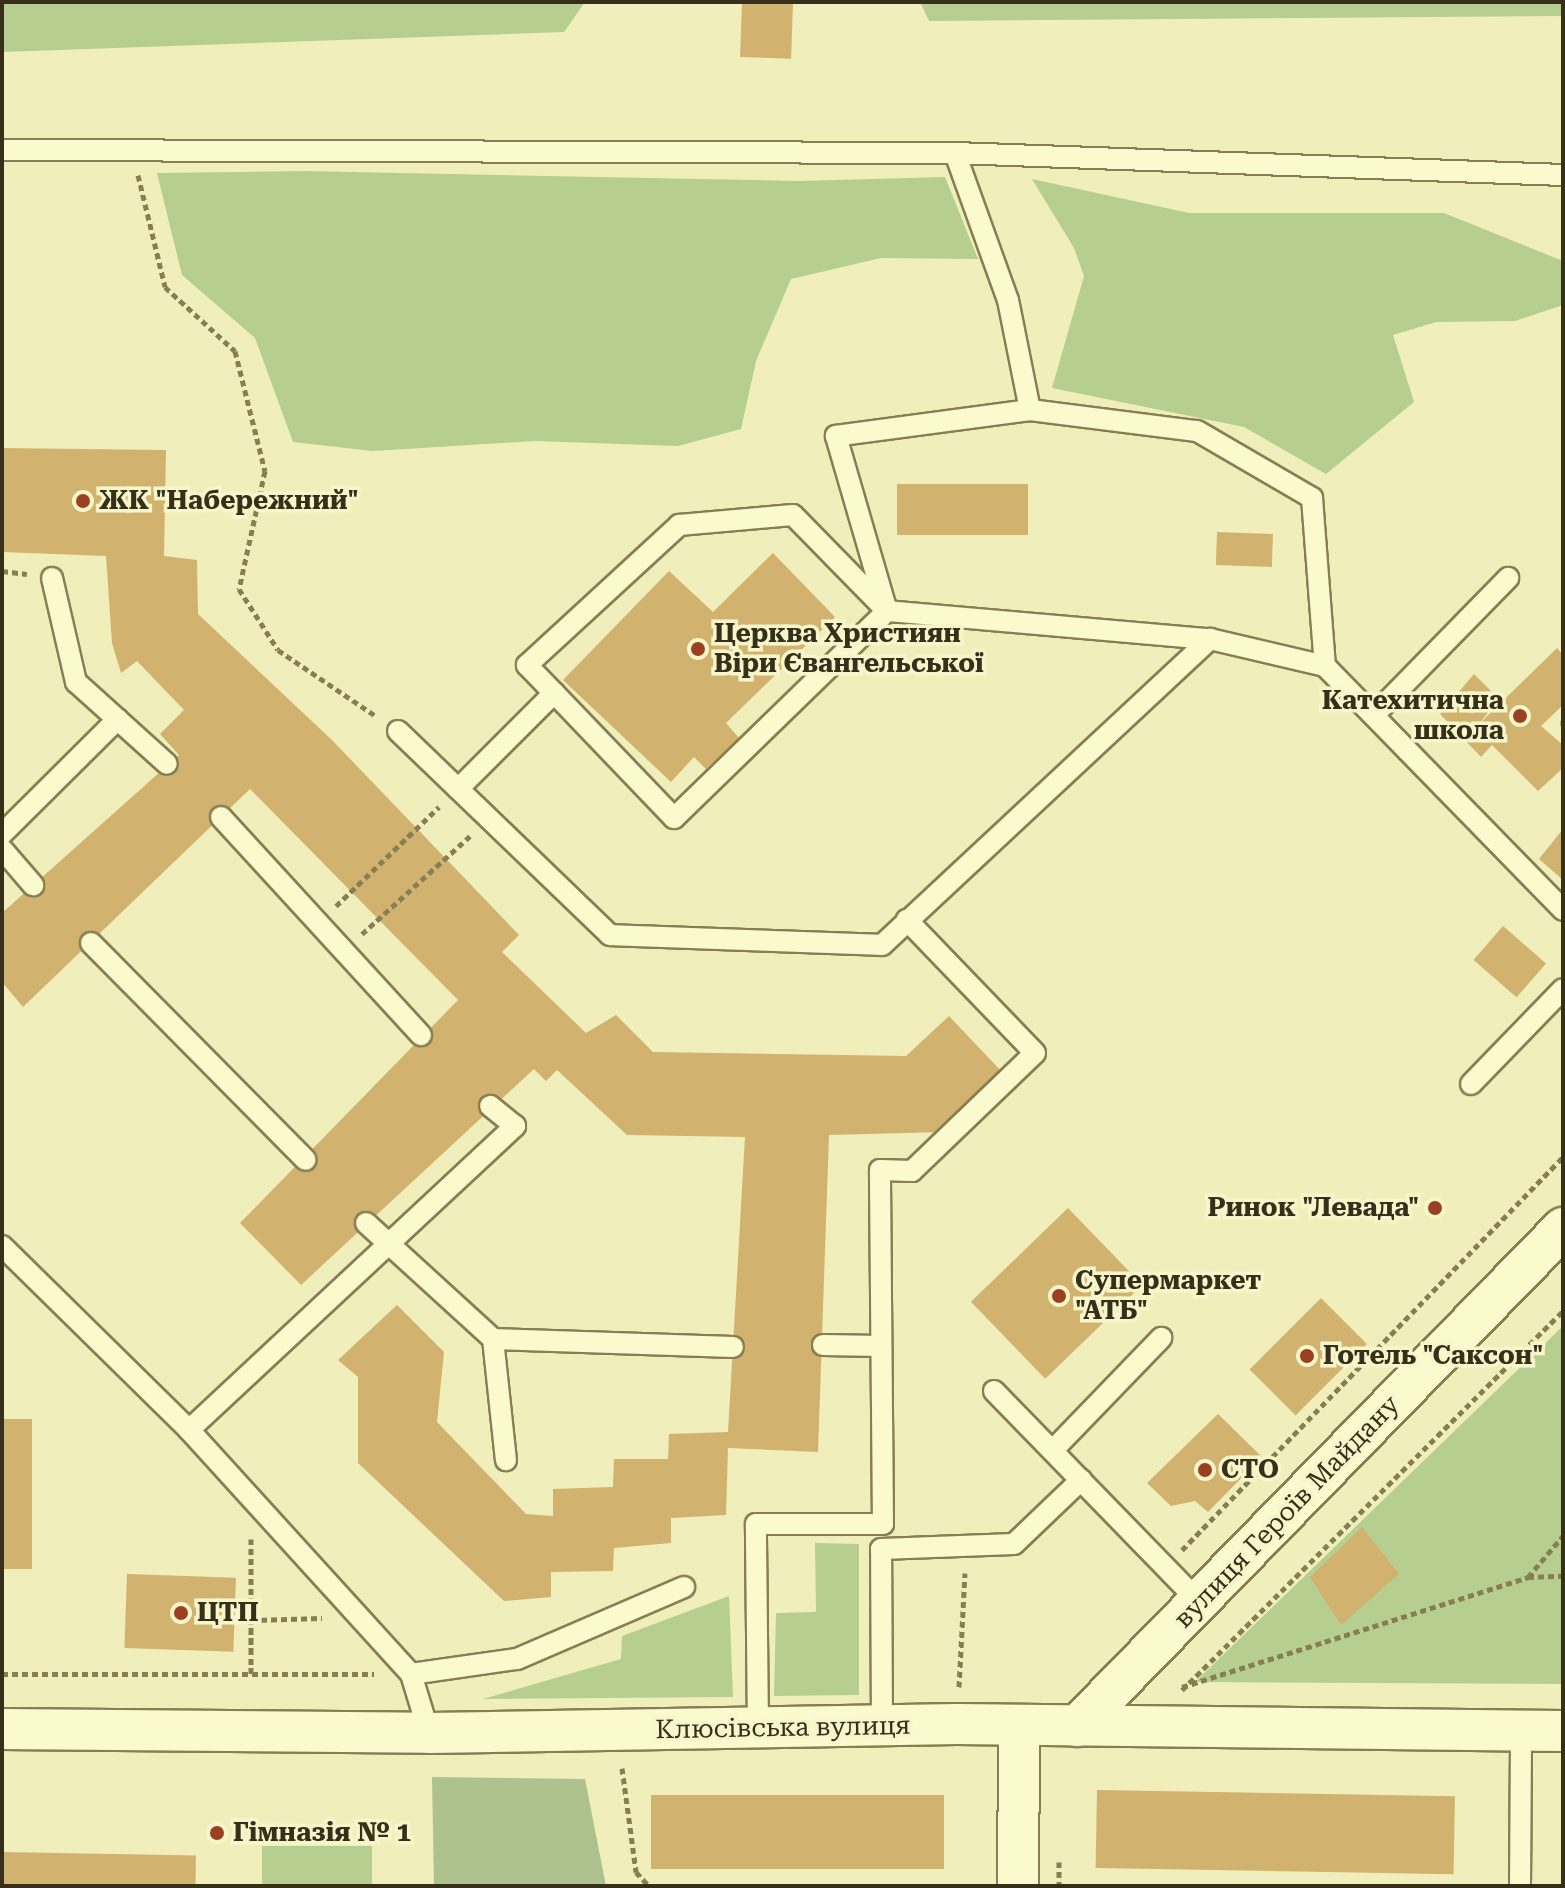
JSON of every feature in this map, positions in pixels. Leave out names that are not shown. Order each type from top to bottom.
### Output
[{"type":"street","name":"вулиця Героїв Майдану","points":[[1077,1726],[1563,1228]]},
{"type":"street","name":"Клюсівська вулиця","points":[[2,1729],[429,1733],[957,1724],[1206,1730],[1563,1731]]},
{"type":"street","points":[[1018,1886],[1019,1726]]},
{"type":"lane","points":[[2,150],[131,147],[955,153],[1563,175]]},
{"type":"lane","points":[[955,153],[1008,300],[1030,410]]},
{"type":"lane","points":[[887,611],[836,436],[1030,410],[1197,431],[1312,498],[1325,666]]},
{"type":"lane","points":[[887,611],[674,818],[527,665],[679,525],[793,515],[887,611],[1210,639],[1325,666],[1563,910]]},
{"type":"lane","points":[[52,578],[76,682],[167,764]]},
{"type":"lane","points":[[1374,715],[1508,578]]},
{"type":"lane","points":[[398,731],[610,935],[882,945],[1210,639]]},
{"type":"lane","points":[[458,789],[554,693]]},
{"type":"lane","points":[[2,834],[118,719]]},
{"type":"lane","points":[[221,817],[421,1035]]},
{"type":"lane","points":[[2,849],[33,885]]},
{"type":"lane","points":[[758,1729],[756,1524],[883,1524],[880,1170],[912,1171],[1035,1053],[907,920]]},
{"type":"lane","points":[[91,943],[306,1160]]},
{"type":"lane","points":[[1471,1084],[1563,989]]},
{"type":"lane","points":[[189,1430],[386,1243],[515,1126],[490,1106]]},
{"type":"lane","points":[[366,1223],[493,1339],[733,1347]]},
{"type":"lane","points":[[2,1246],[189,1430],[411,1674],[429,1733]]},
{"type":"lane","points":[[1053,1450],[1161,1338]]},
{"type":"lane","points":[[493,1339],[506,1460]]},
{"type":"lane","points":[[823,1345],[881,1346]]},
{"type":"lane","points":[[994,1391],[1199,1602]]},
{"type":"lane","points":[[882,1726],[881,1549],[1014,1544],[1081,1480]]},
{"type":"lane","points":[[411,1674],[517,1659],[684,1587]]},
{"type":"lane","points":[[1520,1886],[1521,1732]]},
{"type":"path","points":[[131,147],[165,287],[235,351],[265,471],[239,589],[278,650],[398,731]]},
{"type":"path","points":[[318,923],[458,789]]},
{"type":"path","points":[[344,951],[489,819]]},
{"type":"path","points":[[1166,1567],[1563,1157]]},
{"type":"path","points":[[1181,1688],[1563,1311]]},
{"type":"path","points":[[251,1499],[251,1674]]},
{"type":"path","points":[[1528,1577],[1563,1536]]},
{"type":"path","points":[[957,1724],[966,1547]]},
{"type":"path","points":[[1181,1688],[1528,1577],[1563,1576]]},
{"type":"path","points":[[251,1620],[323,1618]]},
{"type":"path","points":[[2,1674],[411,1674]]},
{"type":"path","points":[[1181,1688],[1206,1730]]},
{"type":"path","points":[[622,1768],[636,1872],[649,1886]]},
{"type":"green space","points":[[2,2],[585,2],[564,32],[2,52]]},
{"type":"green space","points":[[920,2],[1563,2],[1563,16],[929,21]]},
{"type":"green space","points":[[302,171],[799,181],[945,177],[978,259],[881,258],[791,279],[756,361],[741,429],[678,446],[535,441],[373,451],[293,442],[255,338],[182,275],[157,173]]},
{"type":"green space","points":[[1032,179],[1189,213],[1444,213],[1563,261],[1563,305],[1515,321],[1436,322],[1393,335],[1414,402],[1326,474],[1244,427],[1052,388],[1084,276],[1074,248]]},
{"type":"green space","points":[[1563,1326],[1563,1684],[1195,1682]]},
{"type":"green space","points":[[815,1543],[859,1544],[859,1695],[774,1696],[776,1613],[816,1612]]},
{"type":"green space","points":[[729,1596],[733,1697],[483,1699],[621,1659],[622,1636]]},
{"type":"green space","points":[[432,1777],[585,1779],[606,1886],[434,1886]]},
{"type":"green space","points":[[262,1846],[372,1846],[372,1886],[262,1886]]},
{"type":"building","points":[[742,2],[793,4],[791,59],[740,57]]},
{"type":"building","points":[[2,448],[166,450],[164,556],[197,560],[198,614],[332,740],[519,935],[502,952],[586,1033],[616,1015],[653,1052],[906,1056],[949,1016],[1004,1074],[944,1132],[829,1135],[818,1452],[728,1448],[726,1515],[671,1518],[671,1543],[614,1548],[613,1571],[551,1572],[551,1597],[504,1601],[358,1463],[358,1377],[338,1360],[397,1305],[444,1352],[437,1422],[526,1514],[553,1516],[553,1489],[613,1487],[614,1459],[668,1459],[669,1434],[728,1432],[745,1137],[627,1135],[557,1070],[546,1081],[534,1069],[301,1285],[240,1223],[458,1000],[250,789],[23,1007],[2,982],[2,913],[179,755],[160,734],[184,710],[137,661],[121,673],[112,643],[106,556],[2,552]]},
{"type":"building","points":[[897,484],[1028,484],[1028,535],[897,535]]},
{"type":"building","points":[[1217,532],[1273,534],[1272,567],[1216,565]]},
{"type":"building","name":"Церква Християн Віри Євангельської","points":[[773,553],[835,617],[726,723],[739,738],[706,769],[694,757],[671,782],[563,680],[669,571],[713,612]]},
{"type":"building","name":"Катехитична школа","points":[[1557,648],[1563,655],[1563,705],[1541,726],[1563,745],[1563,768],[1538,791],[1492,745],[1481,757],[1440,714],[1474,674],[1499,699],[1478,725]]},
{"type":"building","points":[[1563,829],[1563,880],[1539,859]]},
{"type":"building","points":[[1503,926],[1546,963],[1516,997],[1473,960]]},
{"type":"building","name":"Супермаркет \"АТБ\"","points":[[1068,1208],[1142,1285],[1045,1379],[971,1302]]},
{"type":"building","name":"Готель \"Саксон\"","points":[[1321,1298],[1367,1344],[1296,1415],[1250,1369]]},
{"type":"building","name":"СТО","points":[[1218,1414],[1262,1457],[1208,1512],[1195,1501],[1171,1506],[1147,1483]]},
{"type":"building","points":[[2,1419],[32,1419],[32,1569],[2,1569]]},
{"type":"building","points":[[1362,1527],[1399,1574],[1341,1625],[1310,1577]]},
{"type":"building","name":"ЦТП","points":[[127,1574],[236,1578],[233,1652],[124,1648]]},
{"type":"building","points":[[1097,1790],[1455,1796],[1454,1874],[1096,1868]]},
{"type":"building","points":[[651,1795],[944,1795],[944,1869],[651,1869]]},
{"type":"building","points":[[2,1852],[196,1855],[195,1886],[2,1886]]},
{"type":"place","name":"ЖК \"Набережний\"","points":[[83,501]]},
{"type":"place","name":"Церква Християн Віри Євангельської","points":[[698,649]]},
{"type":"place","name":"Катехитична школа","points":[[1520,716]]},
{"type":"place","name":"Ринок \"Левада\"","points":[[1435,1208]]},
{"type":"place","name":"Супермаркет \"АТБ\"","points":[[1059,1296]]},
{"type":"place","name":"Готель \"Саксон\"","points":[[1307,1356]]},
{"type":"place","name":"СТО","points":[[1205,1470]]},
{"type":"place","name":"ЦТП","points":[[181,1613]]},
{"type":"place","name":"Гімназія № 1","points":[[217,1833]]}]
